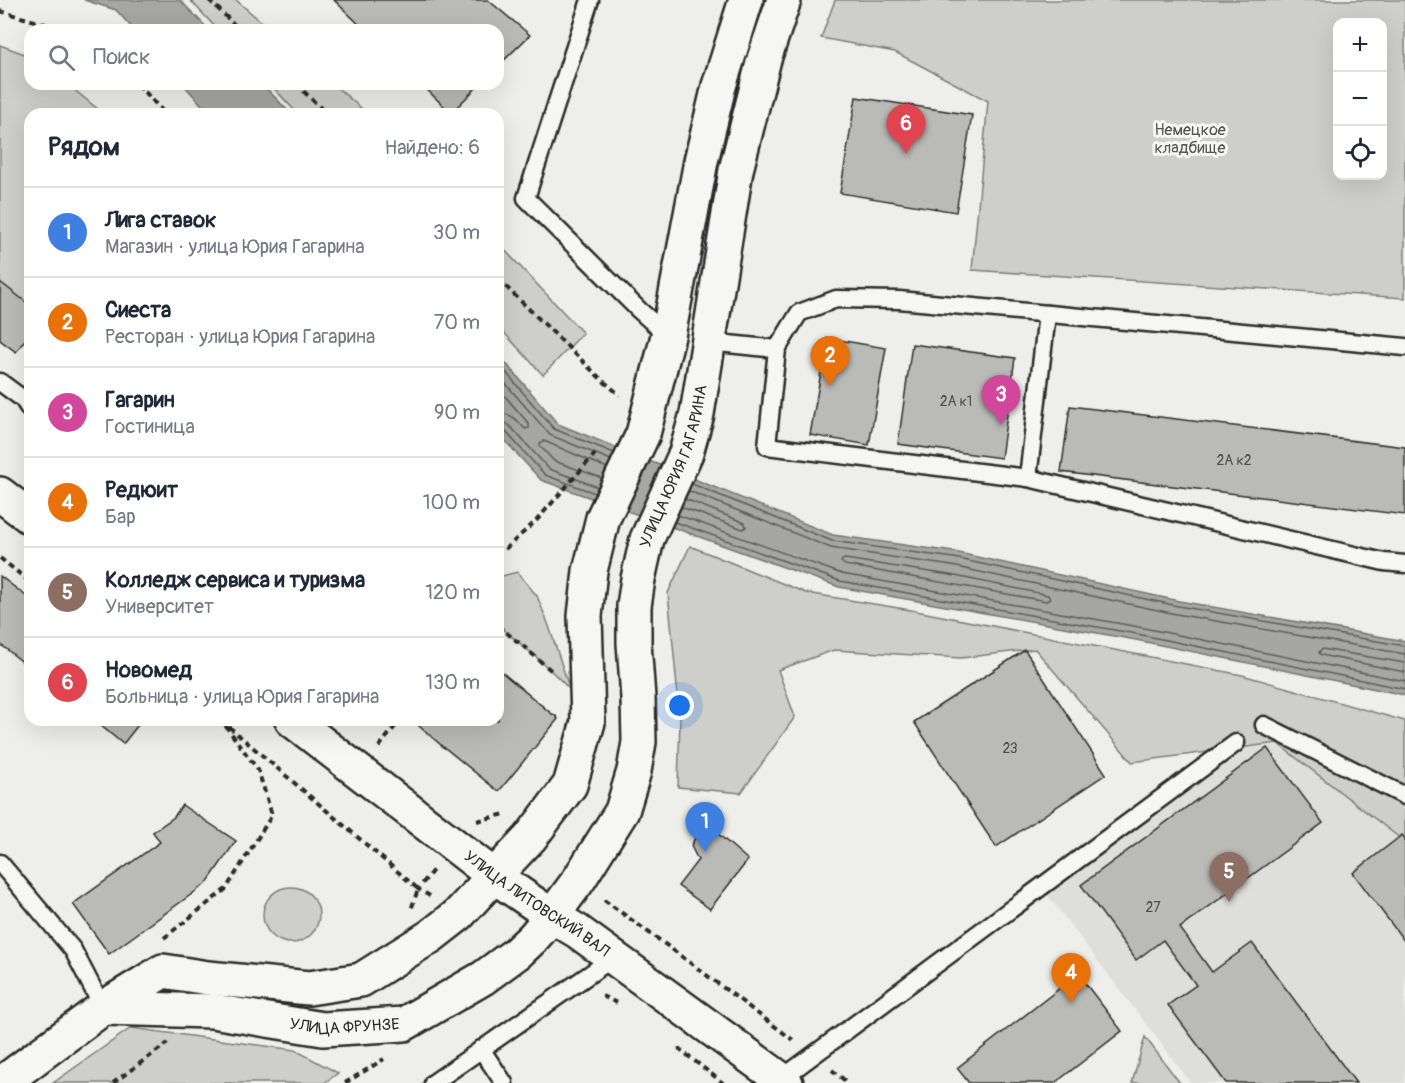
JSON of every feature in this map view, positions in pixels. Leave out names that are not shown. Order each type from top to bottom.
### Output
[{"type":"main road","points":[[494,876],[525,843],[570,785],[588,722],[585,616],[590,571],[603,518],[643,434],[668,336],[701,161],[719,86],[746,0]]},
{"type":"main road","name":"УЛИЦА ЮРИЯ ГАГАРИНА","points":[[552,916],[578,881],[622,811],[634,771],[639,742],[634,643],[634,606],[638,579],[647,539],[686,453],[697,414],[736,170],[764,59],[784,0]]},
{"type":"main road","points":[[0,494],[24,512]]},
{"type":"main road","name":"УЛИЦА ЛИТОВСКИЙ ВАЛ","points":[[300,726],[494,876],[577,931],[783,1081]]},
{"type":"main road","name":"УЛИЦА ФРУНЗЕ","points":[[2,1083],[103,1008],[163,972],[309,988],[361,980],[431,936],[458,915],[494,876]]},
{"type":"main road","name":"УЛИЦА ФРУНЗЕ","points":[[103,1008],[212,1011],[322,1029],[404,1024],[483,978],[517,953],[552,916]]},
{"type":"lane","points":[[590,0],[526,198],[668,336]]},
{"type":"lane","points":[[1405,347],[899,300],[836,299],[798,313],[777,349],[767,446],[1028,478],[1384,562],[1405,564]]},
{"type":"lane","points":[[1028,478],[1047,314]]},
{"type":"lane","points":[[708,342],[777,349]]},
{"type":"lane","points":[[0,382],[24,401]]},
{"type":"lane","points":[[1264,725],[1405,796]]},
{"type":"lane","points":[[783,1081],[813,1055],[1236,743]]},
{"type":"lane","points":[[0,864],[73,950],[103,1008]]},
{"type":"lane","points":[[433,1083],[613,958]]},
{"type":"lane","points":[[481,1049],[504,1083]]},
{"type":"path","points":[[209,0],[234,24]]},
{"type":"path","points":[[0,11],[45,24]]},
{"type":"path","points":[[143,90],[160,108]]},
{"type":"path","points":[[302,90],[321,108]]},
{"type":"path","points":[[504,285],[623,398]]},
{"type":"path","points":[[505,549],[536,521],[597,452]]},
{"type":"path","points":[[0,558],[24,577]]},
{"type":"path","points":[[504,631],[559,678]]},
{"type":"path","points":[[159,941],[226,889],[272,815],[258,770],[225,726]]},
{"type":"path","points":[[228,726],[418,889]]},
{"type":"path","points":[[378,747],[395,726]]},
{"type":"path","points":[[472,822],[504,815],[511,809]]},
{"type":"path","points":[[491,818],[525,843]]},
{"type":"path","points":[[578,881],[848,1083]]},
{"type":"path","points":[[113,1083],[169,1042]]},
{"type":"shaded area","points":[[1289,715],[1405,774],[1405,1083],[1191,1083],[1046,893]]},
{"type":"green space","points":[[190,0],[236,0],[264,24],[212,24]]},
{"type":"green space","name":"Немецкое кладбище","points":[[835,0],[1405,0],[1405,298],[972,270],[988,101],[895,52],[821,38]]},
{"type":"green space","points":[[0,45],[24,54],[24,90],[74,90],[97,108],[24,108],[24,317],[0,294]]},
{"type":"green space","points":[[276,90],[340,90],[361,108],[292,108]]},
{"type":"green space","points":[[504,249],[583,333],[543,375],[504,333]]},
{"type":"green space","points":[[690,546],[806,593],[911,610],[1242,675],[1405,721],[1405,842],[1277,743],[1132,762],[1035,649],[961,658],[834,650],[778,670],[795,717],[741,793],[678,787],[680,718],[668,593]]},
{"type":"green space","points":[[517,572],[537,596],[570,690],[536,656],[504,631],[504,575]]},
{"type":"green space","points":[[285,887],[297,887],[307,891],[315,899],[319,915],[315,931],[307,939],[297,943],[285,943],[275,939],[267,931],[263,921],[263,909],[267,899],[275,891]]},
{"type":"green space","points":[[131,1028],[295,1050],[338,1073],[324,1083],[53,1083]]},
{"type":"green space","points":[[1145,1037],[1180,1083],[1132,1083]]},
{"type":"water","points":[[84,0],[180,0],[203,24],[129,24],[116,10]]},
{"type":"water","points":[[188,90],[268,90],[285,108],[205,108]]},
{"type":"water","points":[[504,361],[558,424],[833,535],[954,552],[1179,601],[1405,641],[1405,695],[1136,640],[839,587],[541,480],[504,440]]},
{"type":"building","points":[[334,0],[488,0],[530,35],[504,60],[504,24],[359,24]]},
{"type":"building","points":[[427,90],[474,90],[456,108],[446,108]]},
{"type":"building","points":[[856,97],[972,115],[956,212],[840,193]]},
{"type":"building","points":[[0,282],[24,300],[24,341],[16,352],[0,340]]},
{"type":"building","points":[[827,338],[886,348],[869,445],[810,435]]},
{"type":"building","points":[[912,344],[1015,358],[1001,458],[898,444]]},
{"type":"building","points":[[1070,406],[1405,447],[1405,515],[1061,472]]},
{"type":"building","points":[[0,576],[24,594],[24,663],[0,644]]},
{"type":"building","points":[[1025,650],[1106,774],[996,847],[914,722]]},
{"type":"building","points":[[504,674],[558,719],[498,791],[419,726],[504,726]]},
{"type":"building","points":[[101,726],[137,726],[123,744]]},
{"type":"building","points":[[1267,748],[1323,823],[1180,928],[1212,972],[1252,943],[1356,1083],[1226,1083],[1168,1005],[1196,985],[1163,940],[1136,960],[1081,885]]},
{"type":"building","points":[[182,805],[236,841],[207,883],[109,954],[73,904],[160,842],[153,832],[174,817]]},
{"type":"building","points":[[717,833],[748,860],[710,909],[678,886],[698,860],[691,846],[697,834]]},
{"type":"building","points":[[1402,835],[1405,839],[1405,942],[1353,873]]},
{"type":"building","points":[[1078,974],[1122,1031],[1055,1083],[969,1083],[957,1068]]},
{"type":"place","name":"Новомед","points":[[906,154]]},
{"type":"place","name":"Сиеста","points":[[830,386]]},
{"type":"place","name":"Гагарин","points":[[1001,425]]},
{"type":"place","name":"Лига ставок","points":[[705,852]]},
{"type":"place","name":"Колледж сервиса и туризма","points":[[1229,902]]},
{"type":"place","name":"Редюит","points":[[1071,1003]]}]
